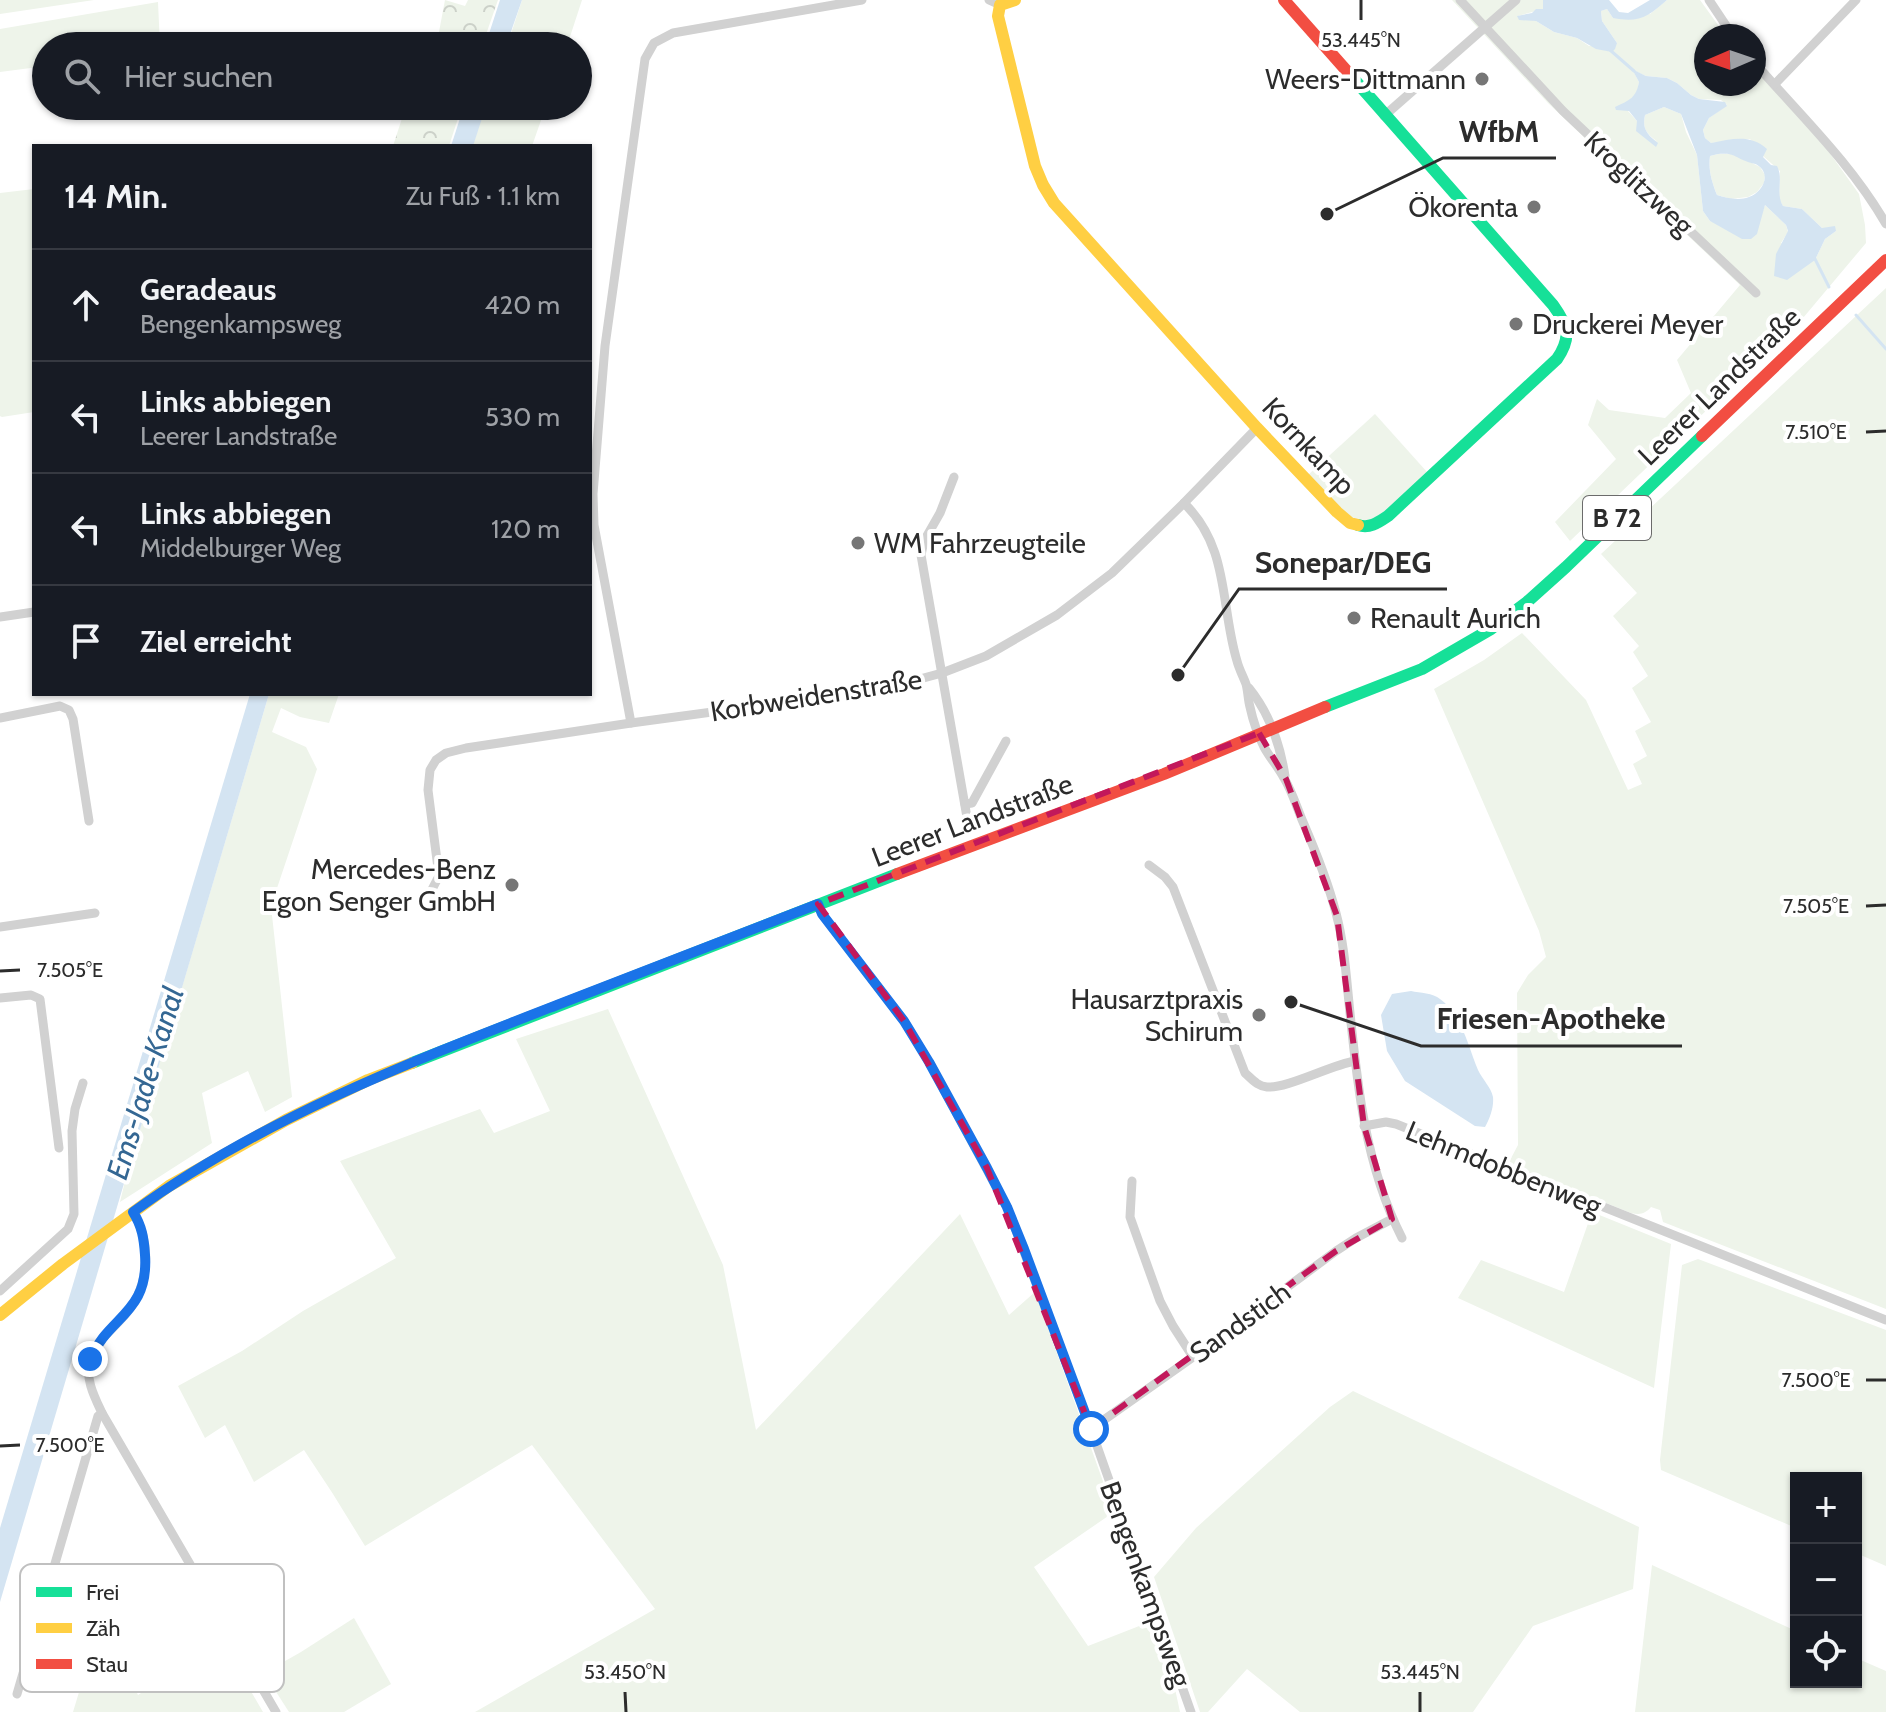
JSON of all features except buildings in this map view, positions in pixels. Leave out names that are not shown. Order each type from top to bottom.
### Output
[{"type":"main road","name":"Kornkamp","points":[[1015,0],[994,3],[1035,166],[1054,203],[1257,428],[1345,520],[1358,526],[1371,526],[1388,516],[1557,359],[1565,348],[1567,327],[1553,305],[1284,0]]},
{"type":"main road","name":"Leerer Landstraße","points":[[0,1315],[169,1186],[286,1120],[368,1080],[983,840],[1164,774],[1273,727],[1422,669],[1463,647],[1507,618],[1566,567],[1886,260]]},
{"type":"street","points":[[631,723],[594,525],[593,494],[605,346],[645,59],[654,43],[673,33],[862,0]]},
{"type":"street","name":"Kroglitzweg","points":[[1460,0],[1563,111],[1756,293]]},
{"type":"street","points":[[1384,116],[1516,0]]},
{"type":"street","points":[[1709,0],[1725,24]]},
{"type":"street","points":[[1775,84],[1856,0]]},
{"type":"street","points":[[1766,75],[1834,150],[1874,202],[1886,224]]},
{"type":"street","points":[[1874,202],[1886,210]]},
{"type":"street","name":"Korbweidenstraße","points":[[427,899],[439,876],[428,790],[430,770],[436,760],[446,753],[631,723],[883,689],[942,673],[986,656],[1057,615],[1112,573],[1257,428]]},
{"type":"street","points":[[954,477],[940,513],[924,541],[921,555],[968,823]]},
{"type":"street","points":[[1184,503],[1200,520],[1218,562],[1232,642],[1259,733]]},
{"type":"street","points":[[0,617],[32,612]]},
{"type":"street","points":[[1246,686],[1260,702],[1273,727]]},
{"type":"street","points":[[0,718],[60,706],[69,710],[89,821]]},
{"type":"street","name":"Lehmdobbenweg","points":[[1273,727],[1282,752],[1286,779],[1325,875],[1337,916],[1364,1126],[1386,1122],[1396,1124],[1886,1320]]},
{"type":"street","name":"Lehmdobbenweg","points":[[1259,733],[1265,750],[1286,779]]},
{"type":"street","points":[[965,804],[972,803],[1006,741]]},
{"type":"street","points":[[1149,865],[1173,887],[1245,1073],[1256,1083],[1269,1087],[1355,1061]]},
{"type":"street","name":"Bengenkampsweg","points":[[818,904],[830,926],[904,1021],[1007,1207],[1091,1429],[1191,1712]]},
{"type":"street","points":[[0,927],[95,913]]},
{"type":"street","points":[[0,998],[31,995],[40,999],[59,1148]]},
{"type":"street","points":[[0,1291],[68,1229],[71,1222],[74,1214],[72,1131],[83,1083]]},
{"type":"street","points":[[1364,1126],[1392,1219],[1402,1238]]},
{"type":"street","points":[[1132,1181],[1130,1217],[1160,1301],[1193,1357]]},
{"type":"street","points":[[131,1214],[143,1231],[145,1275],[137,1300],[102,1340],[90,1359],[89,1382],[102,1413],[190,1564]]},
{"type":"street","name":"Sandstich","points":[[1091,1429],[1346,1244],[1392,1219]]},
{"type":"street","points":[[55,1564],[98,1416],[102,1413]]},
{"type":"street","points":[[17,1694],[20,1684]]},
{"type":"street","points":[[264,1692],[276,1712]]},
{"type":"highlighted area","points":[[1259,733],[1286,779],[1337,916],[1364,1126],[1392,1219],[1336,1251],[1091,1429],[987,1168],[904,1021],[818,904]]},
{"type":"green space","points":[[0,0],[94,0],[0,14]]},
{"type":"green space","points":[[445,0],[465,6],[468,0],[498,0],[487,32],[439,32]]},
{"type":"green space","points":[[522,0],[582,0],[572,32],[512,32]]},
{"type":"green space","points":[[1452,0],[1543,0],[1543,9],[1518,16],[1536,21],[1554,32],[1577,38],[1589,46],[1617,43],[1602,21],[1601,11],[1607,9],[1613,18],[1650,14],[1667,0],[1700,0],[1717,24],[1694,24],[1694,96],[1766,96],[1766,80],[1824,145],[1859,194],[1866,243],[1803,318],[1570,541],[1555,522],[1616,459],[1588,425],[1597,399],[1609,410],[1665,418],[1691,393],[1677,360],[1740,285],[1548,103]],"holes":[[[1633,70],[1646,76],[1667,78],[1699,99],[1721,100],[1727,105],[1709,118],[1703,130],[1705,138],[1711,143],[1750,139],[1780,171],[1779,199],[1783,206],[1802,209],[1822,228],[1836,231],[1825,239],[1815,260],[1781,243],[1788,232],[1786,225],[1765,205],[1761,216],[1719,224],[1710,221],[1703,211],[1697,155],[1681,114],[1664,107],[1645,115],[1646,131],[1658,142],[1637,131],[1637,121],[1628,111],[1629,101],[1637,93],[1639,82]]]},
{"type":"green space","points":[[158,2],[159,32],[32,32],[32,68],[0,72],[0,29]]},
{"type":"green space","points":[[401,120],[457,120],[450,144],[394,144]]},
{"type":"green space","points":[[481,120],[541,120],[533,144],[473,144]]},
{"type":"green space","points":[[1734,154],[1760,167],[1765,175],[1764,183],[1757,192],[1748,197],[1731,199],[1717,195],[1711,176],[1710,156]]},
{"type":"green space","points":[[32,189],[32,412],[2,417],[0,416],[0,193]]},
{"type":"green space","points":[[1886,288],[1886,1309],[1663,1222],[1660,1210],[1651,1207],[1642,1213],[1631,1213],[1511,1165],[1509,1162],[1518,1145],[1517,993],[1528,975],[1546,957],[1539,931],[1434,689],[1522,633],[1586,700],[1628,790],[1642,784],[1633,764],[1647,756],[1635,731],[1651,722],[1632,688],[1648,676],[1633,652],[1639,646],[1613,616],[1637,593],[1601,554]]},
{"type":"green space","points":[[1375,414],[1427,472],[1383,513],[1370,520],[1360,520],[1350,517],[1308,475]]},
{"type":"green space","points":[[268,696],[338,696],[329,723],[300,717],[281,708],[272,732],[306,747],[317,769],[271,906],[292,1097],[265,1112],[248,1071],[202,1093],[212,1143],[120,1202]]},
{"type":"green space","points":[[608,1009],[723,1265],[756,1430],[960,1214],[1009,1315],[1035,1292],[1114,1512],[1034,1567],[1088,1646],[1152,1621],[1174,1684],[1180,1712],[475,1712],[655,1609],[532,1445],[365,1546],[304,1450],[254,1482],[225,1425],[205,1438],[178,1386],[396,1258],[340,1161],[480,1109],[494,1133],[550,1111],[516,1039]]},
{"type":"green space","points":[[1592,1212],[1671,1244],[1654,1388],[1458,1298],[1481,1260],[1564,1292]]},
{"type":"green space","points":[[1698,1259],[1886,1330],[1886,1566],[1862,1556],[1862,1472],[1790,1472],[1790,1525],[1661,1470],[1682,1265]]},
{"type":"green space","points":[[1353,1391],[1639,1527],[1633,1589],[1533,1626],[1473,1712],[1300,1712],[1247,1669],[1208,1712],[1200,1712],[1154,1577],[1196,1528],[1330,1407]]},
{"type":"green space","points":[[1652,1565],[1790,1628],[1790,1688],[1862,1688],[1862,1661],[1886,1671],[1886,1712],[1635,1712]]},
{"type":"green space","points":[[354,1618],[391,1684],[344,1712],[289,1712],[276,1692],[284,1692],[284,1662]]},
{"type":"green space","points":[[79,1692],[137,1692],[138,1695],[143,1692],[251,1692],[263,1712],[73,1712]]},
{"type":"water","points":[[500,0],[522,0],[511,32],[490,32]]},
{"type":"water","points":[[1543,0],[1609,0],[1619,12],[1628,13],[1650,0],[1667,0],[1637,19],[1613,18],[1607,9],[1601,11],[1602,21],[1617,43],[1612,52],[1554,32],[1536,21],[1519,20],[1517,16],[1543,9]]},
{"type":"water","points":[[1632,69],[1646,76],[1667,78],[1699,99],[1725,102],[1727,106],[1709,118],[1703,130],[1705,138],[1711,143],[1748,139],[1767,149],[1763,157],[1771,165],[1777,166],[1783,206],[1802,209],[1822,228],[1835,226],[1836,231],[1825,239],[1815,260],[1787,280],[1774,276],[1776,254],[1788,231],[1786,225],[1765,205],[1757,234],[1751,239],[1742,239],[1710,221],[1703,211],[1697,155],[1681,114],[1664,107],[1645,115],[1645,128],[1658,143],[1656,147],[1636,131],[1637,121],[1629,111],[1616,110],[1615,107],[1634,95],[1639,82]],"holes":[[[1731,155],[1760,167],[1765,180],[1757,192],[1741,199],[1717,195],[1711,176],[1710,156]]]},
{"type":"water","points":[[459,120],[481,120],[474,144],[452,144]]},
{"type":"water","name":"Ems-Jade-Kanal","points":[[249,696],[268,696],[0,1602],[0,1528]]},
{"type":"water","points":[[1411,991],[1437,997],[1459,1022],[1478,1070],[1493,1097],[1485,1127],[1475,1126],[1405,1081],[1387,1051],[1381,1015],[1392,994]]},
{"type":"waterway","points":[[1610,50],[1634,71]]},
{"type":"waterway","points":[[1815,259],[1829,287]]},
{"type":"waterway","points":[[1856,315],[1886,349]]},
{"type":"traffic: fast","points":[[1353,78],[1553,305],[1566,332],[1565,344],[1557,359],[1388,516],[1378,523],[1358,525]]},
{"type":"traffic: fast","points":[[1325,707],[1422,669],[1491,629],[1566,567],[1702,436]]},
{"type":"traffic: fast","points":[[412,1063],[897,874]]},
{"type":"traffic: slow","points":[[1015,0],[1000,5],[998,16],[1035,166],[1054,203],[1257,428],[1337,512],[1350,523],[1358,525]]},
{"type":"traffic: slow","points":[[0,1315],[169,1186],[286,1120],[368,1080],[412,1063]]},
{"type":"traffic: jam","points":[[1284,0],[1353,78]]},
{"type":"traffic: jam","points":[[1702,436],[1886,260]]},
{"type":"traffic: jam","points":[[897,874],[1164,774],[1325,707]]},
{"type":"place","name":"Weers-Dittmann","points":[[1482,79]]},
{"type":"place","name":"Ökorenta","points":[[1534,207]]},
{"type":"place","name":"WfbM","points":[[1327,214]]},
{"type":"place","name":"Druckerei Meyer","points":[[1516,324]]},
{"type":"place","name":"WM Fahrzeugteile","points":[[858,543]]},
{"type":"place","name":"Renault Aurich","points":[[1354,618]]},
{"type":"place","name":"Sonepar/DEG","points":[[1178,675]]},
{"type":"place","name":"Mercedes-Benz Egon Senger GmbH","points":[[512,885]]},
{"type":"place","name":"Friesen-Apotheke","points":[[1291,1002]]},
{"type":"place","name":"Hausarztpraxis Schirum","points":[[1259,1015]]},
{"type":"route","points":[[90,1359],[102,1340],[137,1300],[142,1289],[145,1247],[143,1231],[133,1212],[169,1186],[286,1120],[368,1080],[818,904],[822,914],[904,1021],[987,1168],[1024,1249],[1091,1429]]}]
